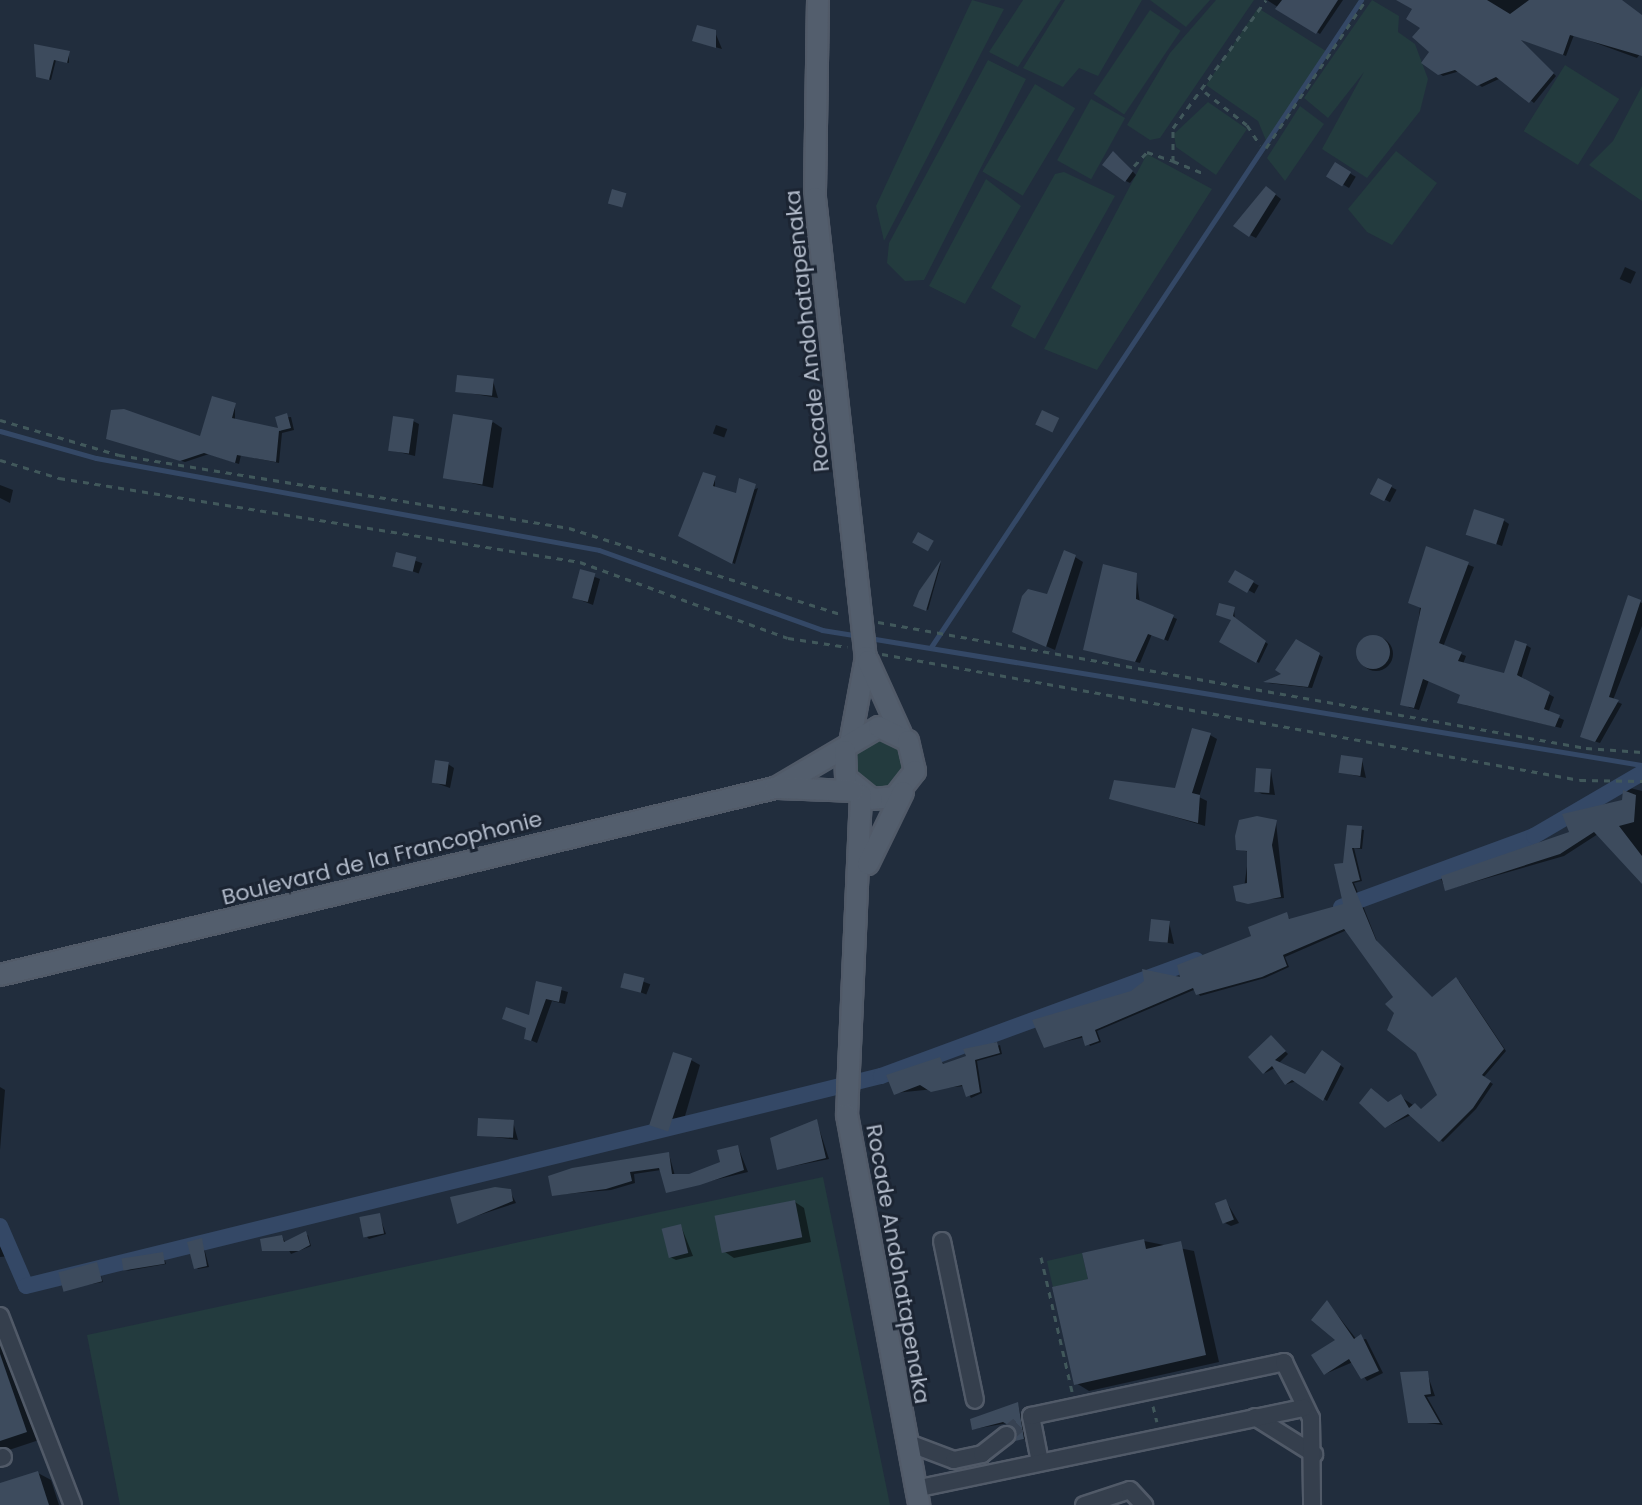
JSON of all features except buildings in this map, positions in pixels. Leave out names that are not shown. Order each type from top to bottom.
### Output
[{"type":"main road","name":"Rocade Andohatapenaka","points":[[818,0],[815,198],[866,652]]},
{"type":"main road","points":[[861,886],[888,812],[905,790],[916,761],[866,652]]},
{"type":"main road","points":[[861,886],[857,793],[847,747],[866,652]]},
{"type":"main road","points":[[775,788],[847,747],[868,729],[901,734]]},
{"type":"main road","points":[[775,788],[857,793],[883,800],[905,790]]},
{"type":"main road","name":"Boulevard de la Francophonie","points":[[0,975],[775,788]]},
{"type":"main road","name":"Rocade Andohatapenaka","points":[[861,886],[846,1036],[847,1115],[917,1497]]},
{"type":"lane","points":[[942,1241],[975,1400]]},
{"type":"lane","points":[[0,1316],[73,1505]]},
{"type":"lane","points":[[1040,1462],[1026,1419],[1284,1362],[1304,1408],[1314,1454],[1312,1505]]},
{"type":"lane","points":[[917,1497],[1040,1462],[1304,1408]]},
{"type":"lane","points":[[1254,1416],[1314,1454]]},
{"type":"lane","points":[[906,1442],[954,1460],[982,1454],[1006,1435]]},
{"type":"lane","points":[[1084,1505],[1130,1490],[1144,1505]]},
{"type":"path","points":[[1260,145],[1247,125],[1205,92],[1202,82],[1266,0]]},
{"type":"path","points":[[1266,148],[1366,0]]},
{"type":"path","points":[[1173,161],[1173,128],[1205,92]]},
{"type":"path","points":[[1134,166],[1147,152],[1206,174]]},
{"type":"path","points":[[0,420],[119,455],[569,528],[863,623],[1642,752]]},
{"type":"path","points":[[0,460],[59,478],[580,562],[788,638],[1580,780],[1642,781]]},
{"type":"path","points":[[1041,1257],[1075,1406]]},
{"type":"path","points":[[1148,1391],[1161,1436]]},
{"type":"green space","points":[[972,0],[1004,9],[884,241],[876,206]]},
{"type":"green space","points":[[1023,0],[1061,0],[1018,67],[989,52]]},
{"type":"green space","points":[[1065,0],[1142,0],[1098,76],[1079,68],[1063,87],[1023,68]]},
{"type":"green space","points":[[1150,0],[1210,0],[1186,27]]},
{"type":"green space","points":[[1216,0],[1254,0],[1160,138],[1150,140],[1127,125],[1170,53]]},
{"type":"green space","points":[[1372,0],[1399,16],[1398,32],[1415,44],[1428,79],[1420,111],[1367,178],[1322,149],[1364,72],[1328,118],[1304,98]]},
{"type":"green space","points":[[1258,8],[1329,53],[1267,143],[1258,121],[1206,85]]},
{"type":"green space","points":[[1150,10],[1181,31],[1124,114],[1094,94]]},
{"type":"green space","points":[[988,60],[1026,79],[924,280],[905,281],[887,263],[889,243]]},
{"type":"green space","points":[[1565,65],[1619,99],[1578,165],[1524,131]]},
{"type":"green space","points":[[1035,84],[1075,108],[1023,196],[982,171]]},
{"type":"green space","points":[[1642,86],[1642,201],[1589,165],[1613,141]]},
{"type":"green space","points":[[1091,99],[1125,118],[1091,179],[1057,160]]},
{"type":"green space","points":[[1208,102],[1247,129],[1216,175],[1176,147],[1174,134]]},
{"type":"green space","points":[[1300,106],[1324,124],[1285,181],[1267,158]]},
{"type":"green space","points":[[1396,151],[1437,183],[1392,245],[1367,232],[1348,209]]},
{"type":"green space","points":[[1147,154],[1212,189],[1097,370],[1044,349]]},
{"type":"green space","points":[[1064,172],[1115,196],[1035,339],[1011,326],[1021,306],[991,288],[1055,174]]},
{"type":"green space","points":[[986,179],[1021,206],[965,304],[929,286]]},
{"type":"green space","points":[[875,734],[900,745],[907,765],[891,791],[862,791],[847,758]]},
{"type":"green space","points":[[823,1177],[890,1505],[120,1505],[87,1335]]},
{"type":"green space","points":[[1082,1253],[1088,1279],[1053,1287],[1047,1261]]},
{"type":"waterway","points":[[931,647],[1361,0]]},
{"type":"waterway","points":[[0,431],[96,458],[599,550],[822,630],[860,636]]},
{"type":"waterway","points":[[869,638],[1642,765]]},
{"type":"waterway","points":[[1341,907],[1534,836],[1642,773]]},
{"type":"waterway","points":[[0,1226],[26,1286],[881,1076],[1196,960]]},
{"type":"tunnel","points":[[1006,1435],[1022,1422]]}]
